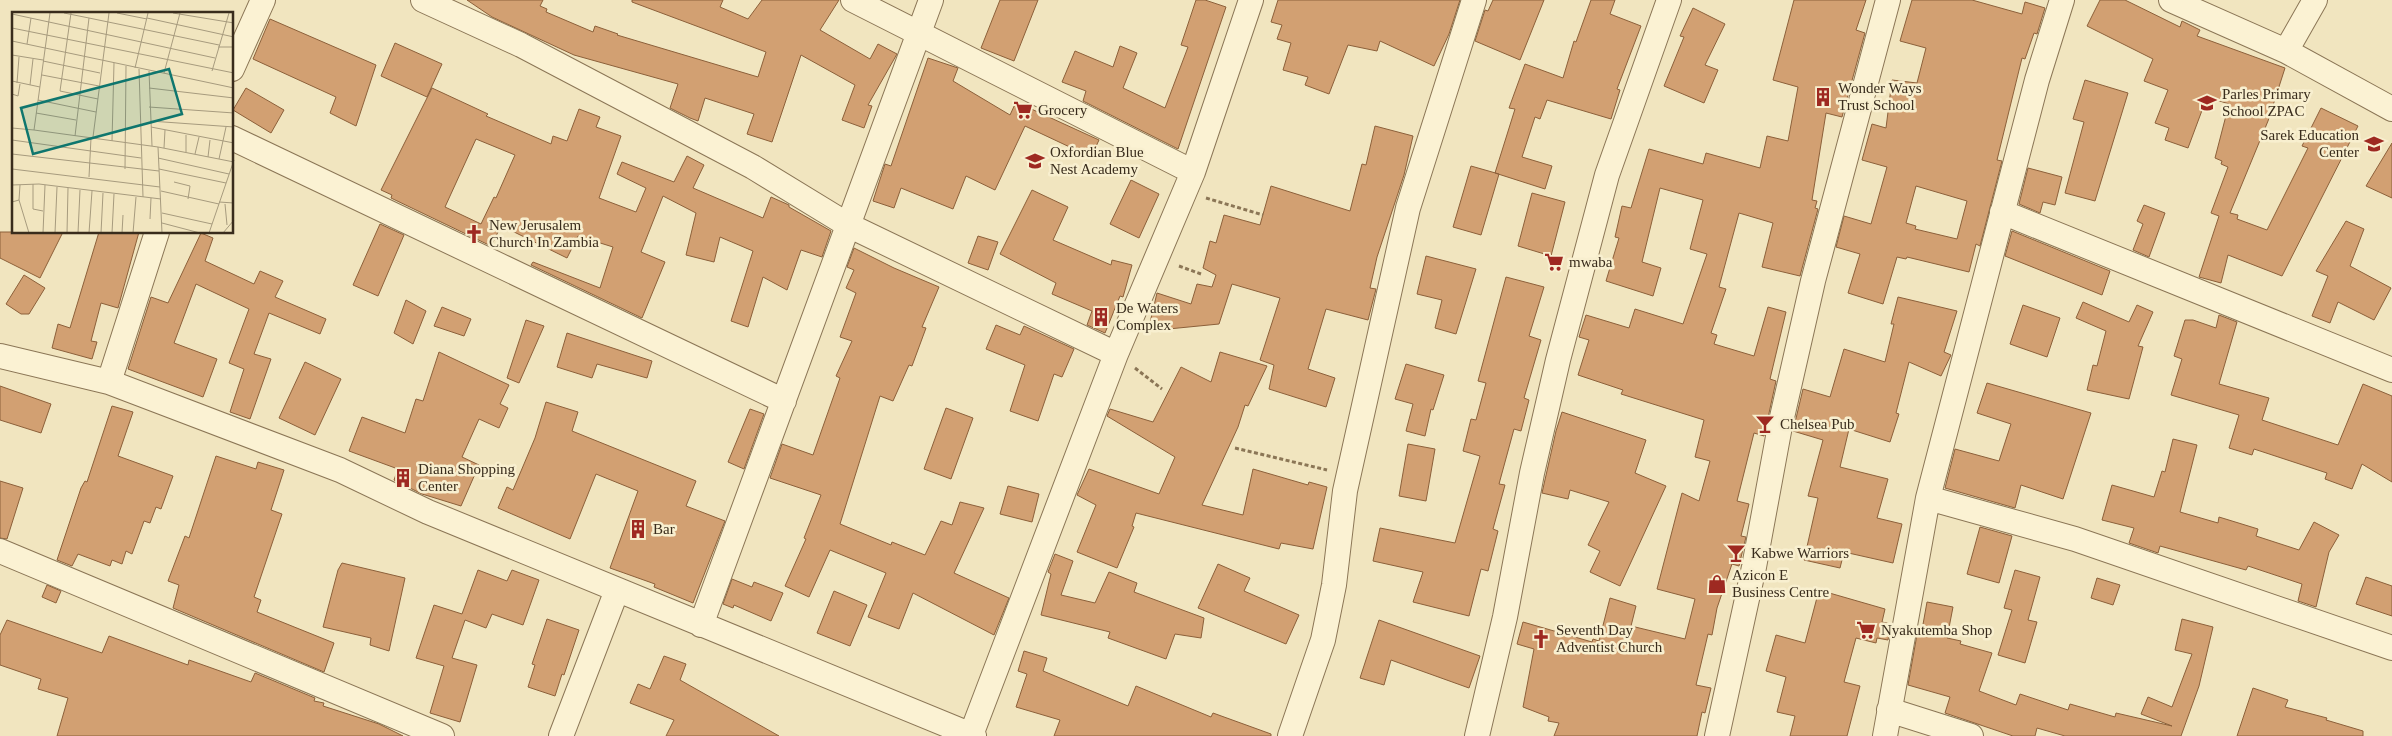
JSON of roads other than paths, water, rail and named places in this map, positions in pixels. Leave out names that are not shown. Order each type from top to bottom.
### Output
[{"type":"street","points":[[234,65],[263,0]]},
{"type":"street","points":[[423,0],[521,45],[753,166],[848,225],[1116,354]]},
{"type":"street","points":[[853,0],[1193,172]]},
{"type":"street","points":[[701,625],[931,0]]},
{"type":"street","points":[[0,356],[109,382],[340,470],[428,512],[701,625],[938,730],[972,735],[1116,354],[1193,172],[1251,0]]},
{"type":"street","points":[[1290,736],[1323,640],[1334,585],[1349,474],[1408,208],[1474,0]]},
{"type":"street","points":[[1478,736],[1505,616],[1532,474],[1558,360],[1607,175],[1668,0]]},
{"type":"street","points":[[1717,736],[1754,567],[1780,426],[1813,281],[1888,0]]},
{"type":"street","points":[[1885,736],[1928,498],[2037,80],[2062,0]]},
{"type":"street","points":[[2172,0],[2286,52],[2392,109]]},
{"type":"street","points":[[2286,52],[2315,0]]},
{"type":"street","points":[[234,139],[784,401]]},
{"type":"street","points":[[2002,212],[2392,370]]},
{"type":"street","points":[[109,382],[156,234]]},
{"type":"street","points":[[1928,498],[2075,539],[2392,648]]},
{"type":"street","points":[[0,551],[442,736]]},
{"type":"street","points":[[561,736],[617,590]]},
{"type":"street","points":[[1889,710],[1971,736]]},
{"type":"place","name":"Wonder Ways Trust School","points":[[1823,97]]},
{"type":"place","name":"Parles Primary School ZPAC","points":[[2207,103]]},
{"type":"place","name":"Grocery","points":[[1023,110]]},
{"type":"place","name":"Sarek Education Center","points":[[2374,144]]},
{"type":"place","name":"Oxfordian Blue Nest Academy","points":[[1035,161]]},
{"type":"place","name":"New Jerusalem Church In Zambia","points":[[474,234]]},
{"type":"place","name":"mwaba","points":[[1554,262]]},
{"type":"place","name":"De Waters Complex","points":[[1101,317]]},
{"type":"place","name":"Chelsea Pub","points":[[1765,424]]},
{"type":"place","name":"Diana Shopping Center","points":[[403,478]]},
{"type":"place","name":"Bar","points":[[638,529]]},
{"type":"place","name":"Kabwe Warriors","points":[[1736,553]]},
{"type":"place","name":"Azicon E Business Centre","points":[[1717,584]]},
{"type":"place","name":"Nyakutemba Shop","points":[[1866,630]]},
{"type":"place","name":"Seventh Day Adventist Church","points":[[1541,639]]}]
